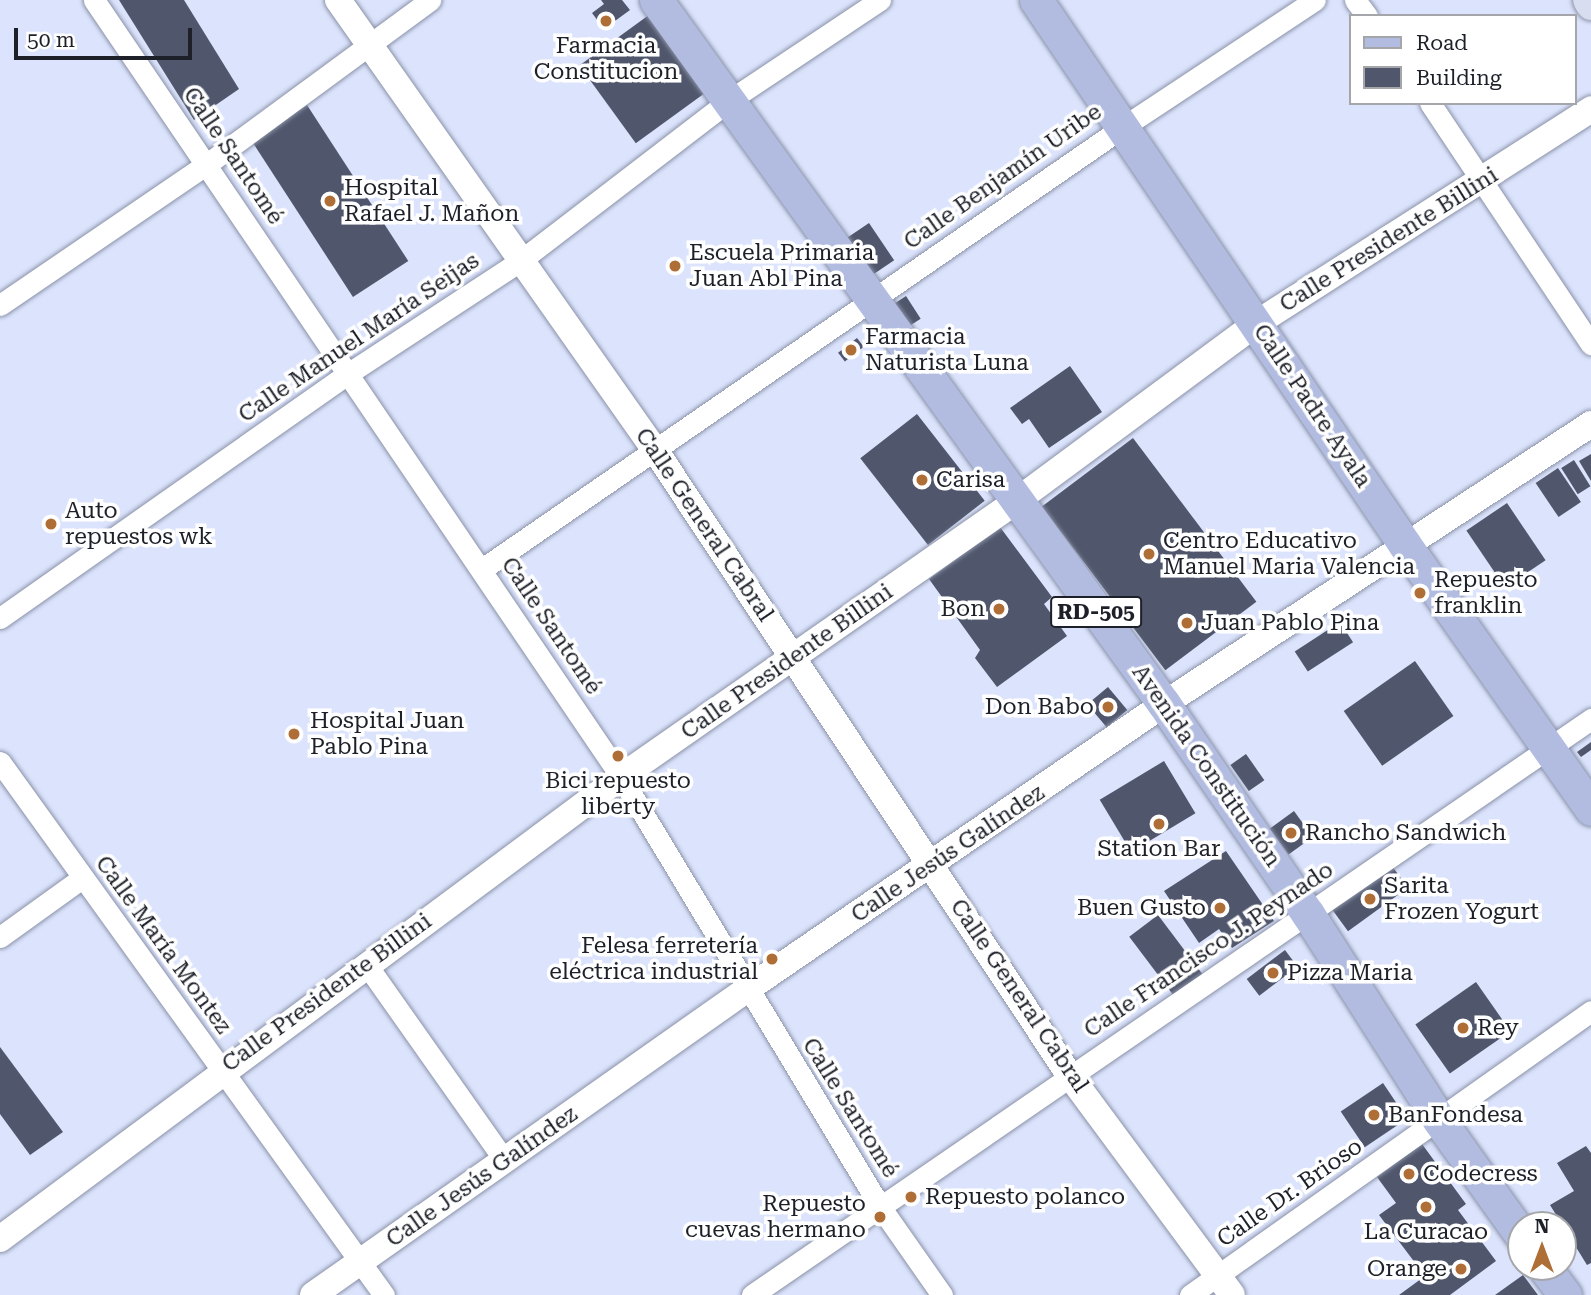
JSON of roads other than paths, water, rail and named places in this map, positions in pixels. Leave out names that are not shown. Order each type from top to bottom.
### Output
[{"type":"main road","name":"Avenida Constitución","points":[[656,0],[1015,502],[1164,704],[1308,914],[1439,1120],[1507,1215]]},
{"type":"main road","name":"Calle Padre Ayala","points":[[1036,0],[1405,545],[1591,809]]},
{"type":"main road","points":[[1588,0],[1591,5]]},
{"type":"street","name":"Calle Santomé","points":[[94,0],[621,777],[746,990],[879,1205],[942,1295]]},
{"type":"street","name":"Calle General Cabral","points":[[338,0],[655,450],[1070,1076],[1225,1285]]},
{"type":"street","points":[[0,305],[207,164],[430,0]]},
{"type":"street","name":"Calle Manuel María Seijas","points":[[6,614],[349,373],[520,261],[727,102],[880,0]]},
{"type":"street","name":"Calle Benjamín Uribe","points":[[482,569],[1123,127],[1315,0]]},
{"type":"street","points":[[1431,105],[1485,180],[1591,344]]},
{"type":"street","name":"Calle Presidente Billini","points":[[0,1239],[221,1071],[621,777],[1015,502],[1257,323],[1591,110]]},
{"type":"street","name":"Calle Jesús Galíndez","points":[[313,1295],[746,990],[933,866],[1164,704],[1591,424]]},
{"type":"street","points":[[0,592],[6,614]]},
{"type":"street","name":"Calle Francisco J. Peynado","points":[[752,1295],[879,1205],[1591,719]]},
{"type":"street","name":"Calle María Montez","points":[[0,761],[384,1295]]},
{"type":"street","points":[[0,937],[82,878]]},
{"type":"street","points":[[366,964],[505,1161]]},
{"type":"street","name":"Calle Dr. Brioso","points":[[1190,1295],[1225,1285],[1439,1120],[1591,1011]]},
{"type":"place","name":"Farmacia Constitucion","points":[[606,21]]},
{"type":"place","name":"Hospital Rafael J. Mañon","points":[[330,201]]},
{"type":"place","name":"Escuela Primaria Juan Abl Pina","points":[[675,266]]},
{"type":"place","name":"Farmacia Naturista Luna","points":[[851,350]]},
{"type":"place","name":"Carisa","points":[[922,480]]},
{"type":"place","name":"Auto repuestos wk","points":[[51,524]]},
{"type":"place","name":"Centro Educativo Manuel Maria Valencia","points":[[1149,554]]},
{"type":"place","name":"Repuesto franklin","points":[[1420,593]]},
{"type":"place","name":"Bon","points":[[999,609]]},
{"type":"place","name":"Juan Pablo Pina","points":[[1187,623]]},
{"type":"place","name":"Don Babo","points":[[1108,707]]},
{"type":"place","name":"Hospital Juan Pablo Pina","points":[[294,734]]},
{"type":"place","name":"Bici repuesto liberty","points":[[618,756]]},
{"type":"place","name":"Station Bar","points":[[1159,824]]},
{"type":"place","name":"Rancho Sandwich","points":[[1291,833]]},
{"type":"place","name":"Sarita Frozen Yogurt","points":[[1370,899]]},
{"type":"place","name":"Buen Gusto","points":[[1220,908]]},
{"type":"place","name":"Felesa ferretería eléctrica industrial","points":[[772,959]]},
{"type":"place","name":"Pizza Maria","points":[[1273,973]]},
{"type":"place","name":"Rey","points":[[1463,1028]]},
{"type":"place","name":"BanFondesa","points":[[1374,1115]]},
{"type":"place","name":"Codecress","points":[[1409,1174]]},
{"type":"place","name":"Repuesto polanco","points":[[911,1197]]},
{"type":"place","name":"La Curacao","points":[[1426,1207]]},
{"type":"place","name":"Repuesto cuevas hermano","points":[[880,1217]]},
{"type":"place","name":"Orange","points":[[1461,1269]]}]
